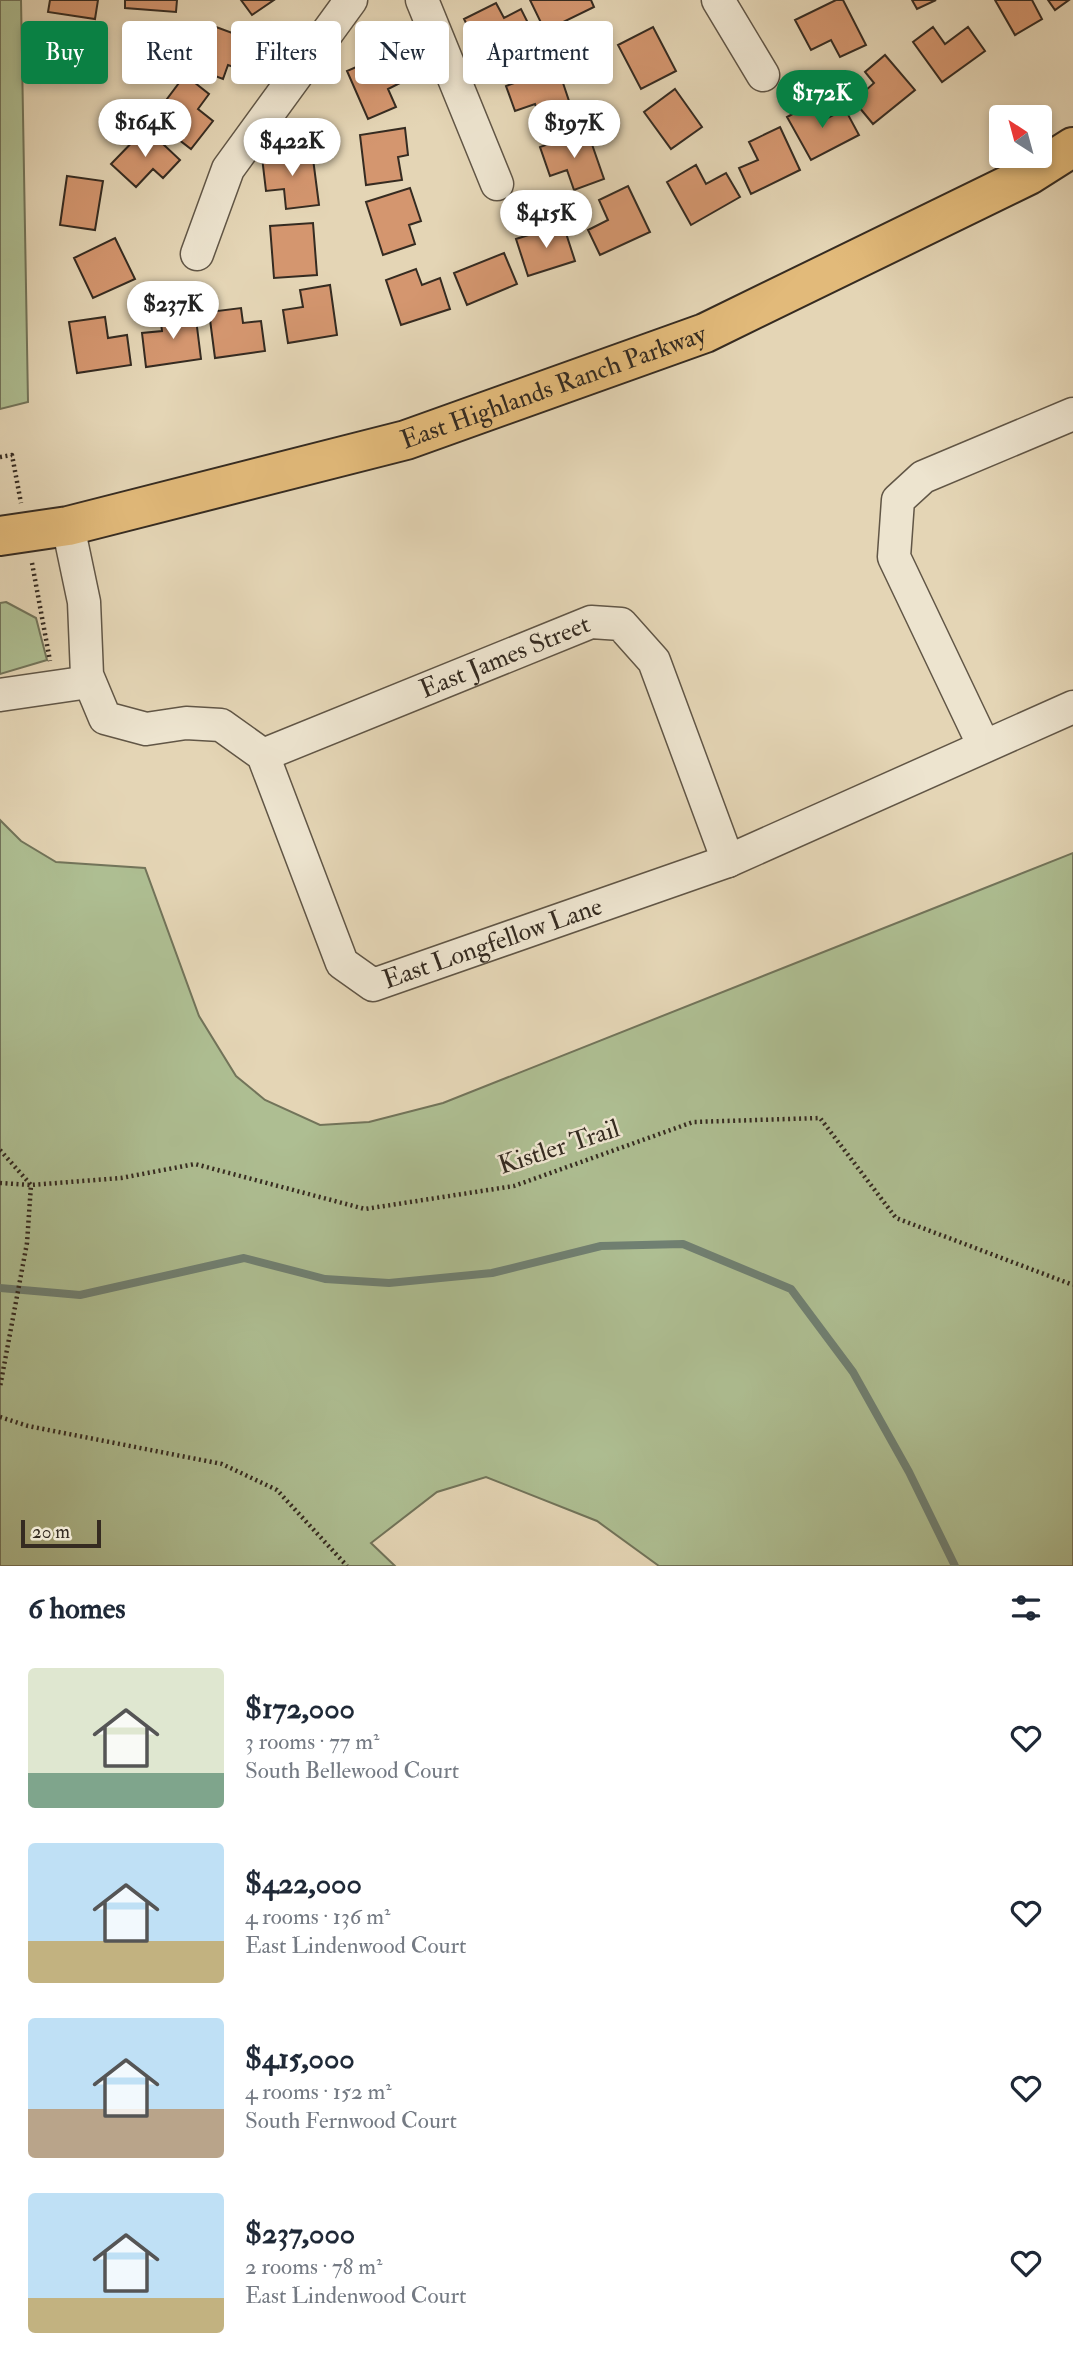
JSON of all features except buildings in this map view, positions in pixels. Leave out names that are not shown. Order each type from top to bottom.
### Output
[{"type":"main road","name":"East Highlands Ranch Parkway","points":[[0,536],[68,526],[405,440],[705,333],[1029,175],[1073,146]]},
{"type":"street","points":[[197,254],[228,169],[351,0]]},
{"type":"street","points":[[422,0],[497,184]]},
{"type":"street","points":[[718,0],[763,75]]},
{"type":"street","points":[[984,746],[894,557],[898,500],[923,477],[1073,414]]},
{"type":"street","points":[[68,526],[84,602],[89,682],[105,718],[146,729],[186,723],[221,725],[263,755]]},
{"type":"street","name":"East James Street","points":[[263,755],[591,622],[621,624],[654,661],[728,861]]},
{"type":"street","points":[[0,695],[89,682]]},
{"type":"street","name":"East Longfellow Lane","points":[[263,755],[342,962],[373,985],[728,861],[1073,707]]},
{"type":"path","name":"Kistler Trail","points":[[0,1183],[32,1185],[121,1178],[195,1164],[365,1209],[514,1186],[693,1122],[820,1118],[896,1218],[1073,1285]]},
{"type":"path","points":[[0,1150],[32,1185],[27,1243],[0,1387]]},
{"type":"path","points":[[0,1417],[28,1426],[222,1464],[277,1490],[347,1566]]},
{"type":"green space","points":[[0,0],[21,0],[28,402],[0,409]]},
{"type":"green space","points":[[6,602],[36,618],[47,660],[0,674],[0,603]]},
{"type":"green space","points":[[0,820],[21,841],[56,862],[145,868],[199,1016],[236,1076],[265,1100],[320,1125],[369,1122],[443,1103],[1073,853],[1073,1566],[659,1566],[597,1521],[486,1477],[437,1492],[371,1543],[395,1566],[0,1566]]},
{"type":"waterway","points":[[0,1288],[80,1295],[244,1258],[325,1279],[389,1283],[492,1273],[601,1246],[683,1244],[791,1289],[853,1372],[909,1472],[955,1566]]}]
